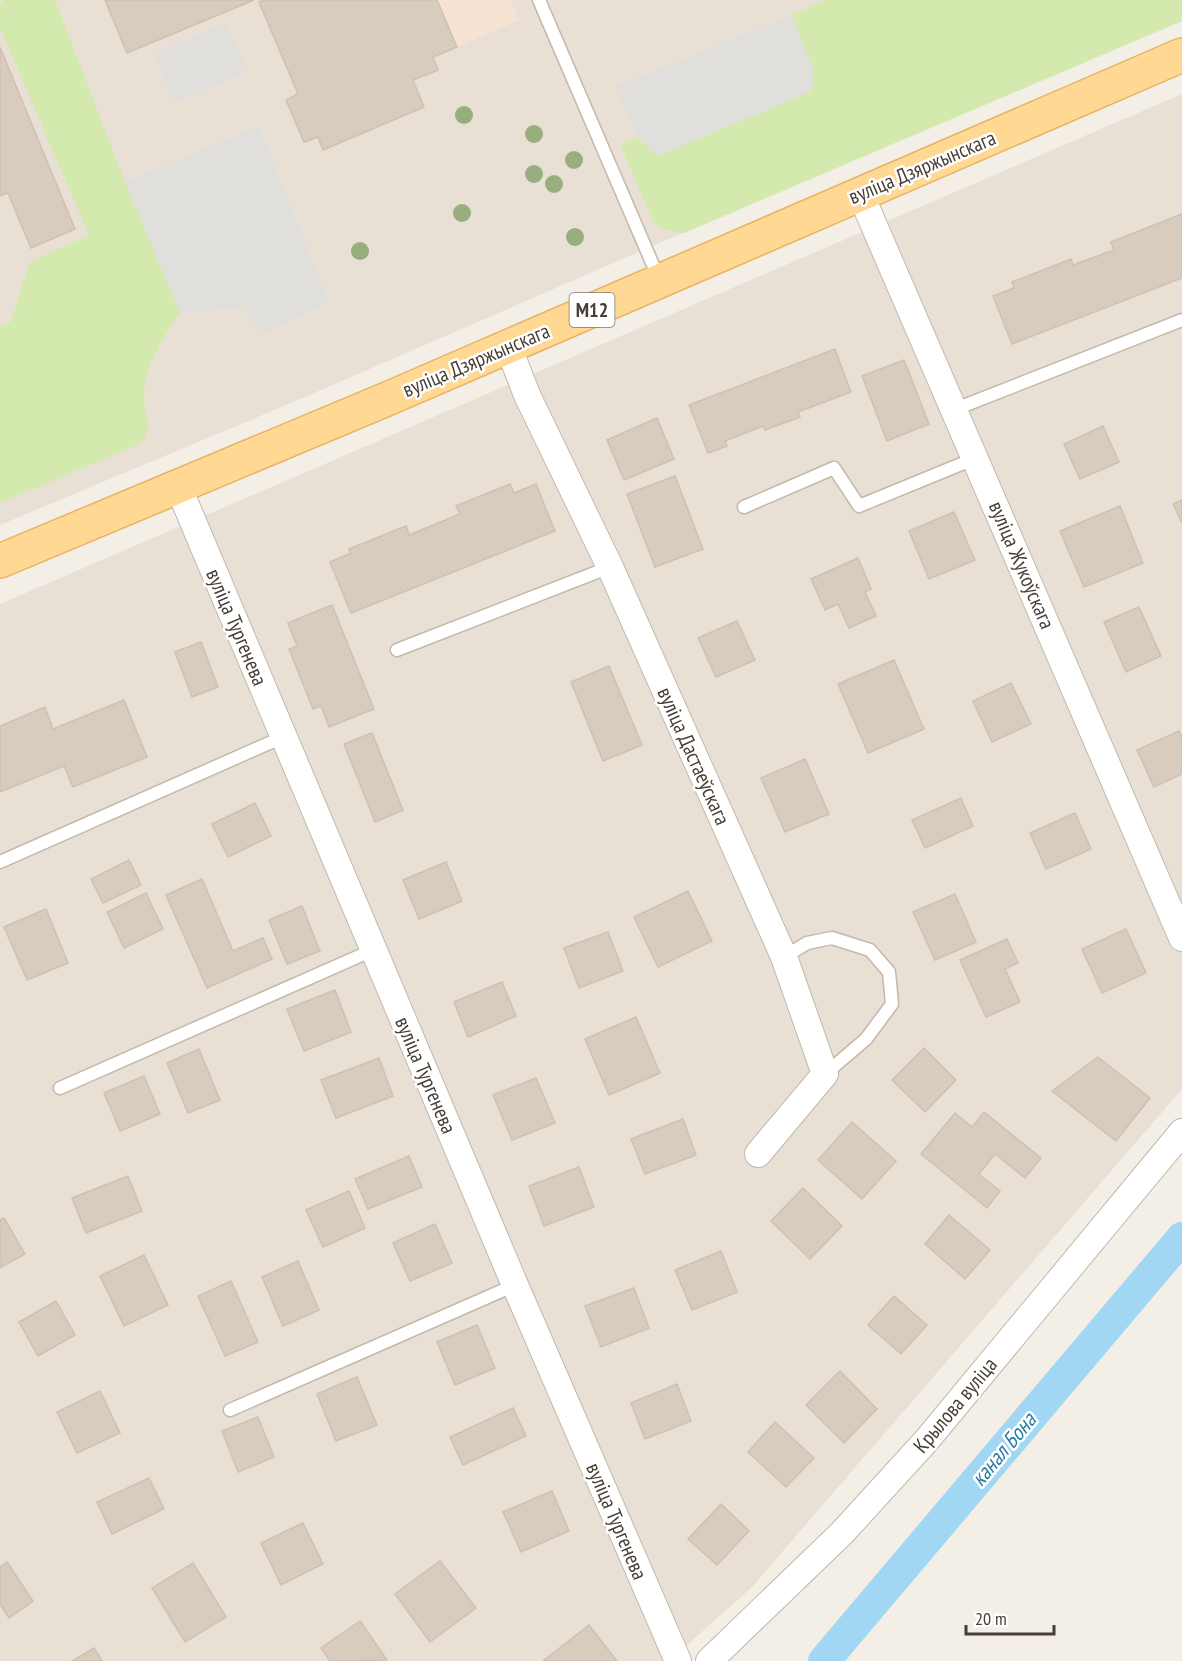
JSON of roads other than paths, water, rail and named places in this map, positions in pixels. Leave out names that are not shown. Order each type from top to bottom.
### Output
[{"type":"main road","name":"вуліца Дзяржынскага","points":[[0,561],[508,346],[1182,55]]},
{"type":"street","name":"вуліца Жукоўскага","points":[[860,193],[1182,938]]},
{"type":"street","name":"вуліца Дастаеўскага","points":[[508,346],[527,395],[610,567],[784,957],[825,1074]]},
{"type":"street","name":"вуліца Тургенева","points":[[178,486],[515,1285],[678,1661]]},
{"type":"street","points":[[758,1155],[825,1074]]},
{"type":"street","name":"Крылова вуліца","points":[[709,1661],[842,1533],[926,1441],[1182,1132]]},
{"type":"lane","points":[[539,0],[660,280]]},
{"type":"lane","points":[[953,410],[1182,320]]},
{"type":"lane","points":[[744,507],[834,468],[859,506],[976,458]]},
{"type":"lane","points":[[397,650],[610,567]]},
{"type":"lane","points":[[0,862],[283,737]]},
{"type":"lane","points":[[784,957],[807,943],[832,938],[870,950],[889,972],[892,1004],[866,1039],[825,1074]]},
{"type":"lane","points":[[60,1088],[373,950]]},
{"type":"lane","points":[[230,1410],[515,1285]]},
{"type":"waterway","name":"канал Бона","points":[[824,1661],[1182,1238]]}]
